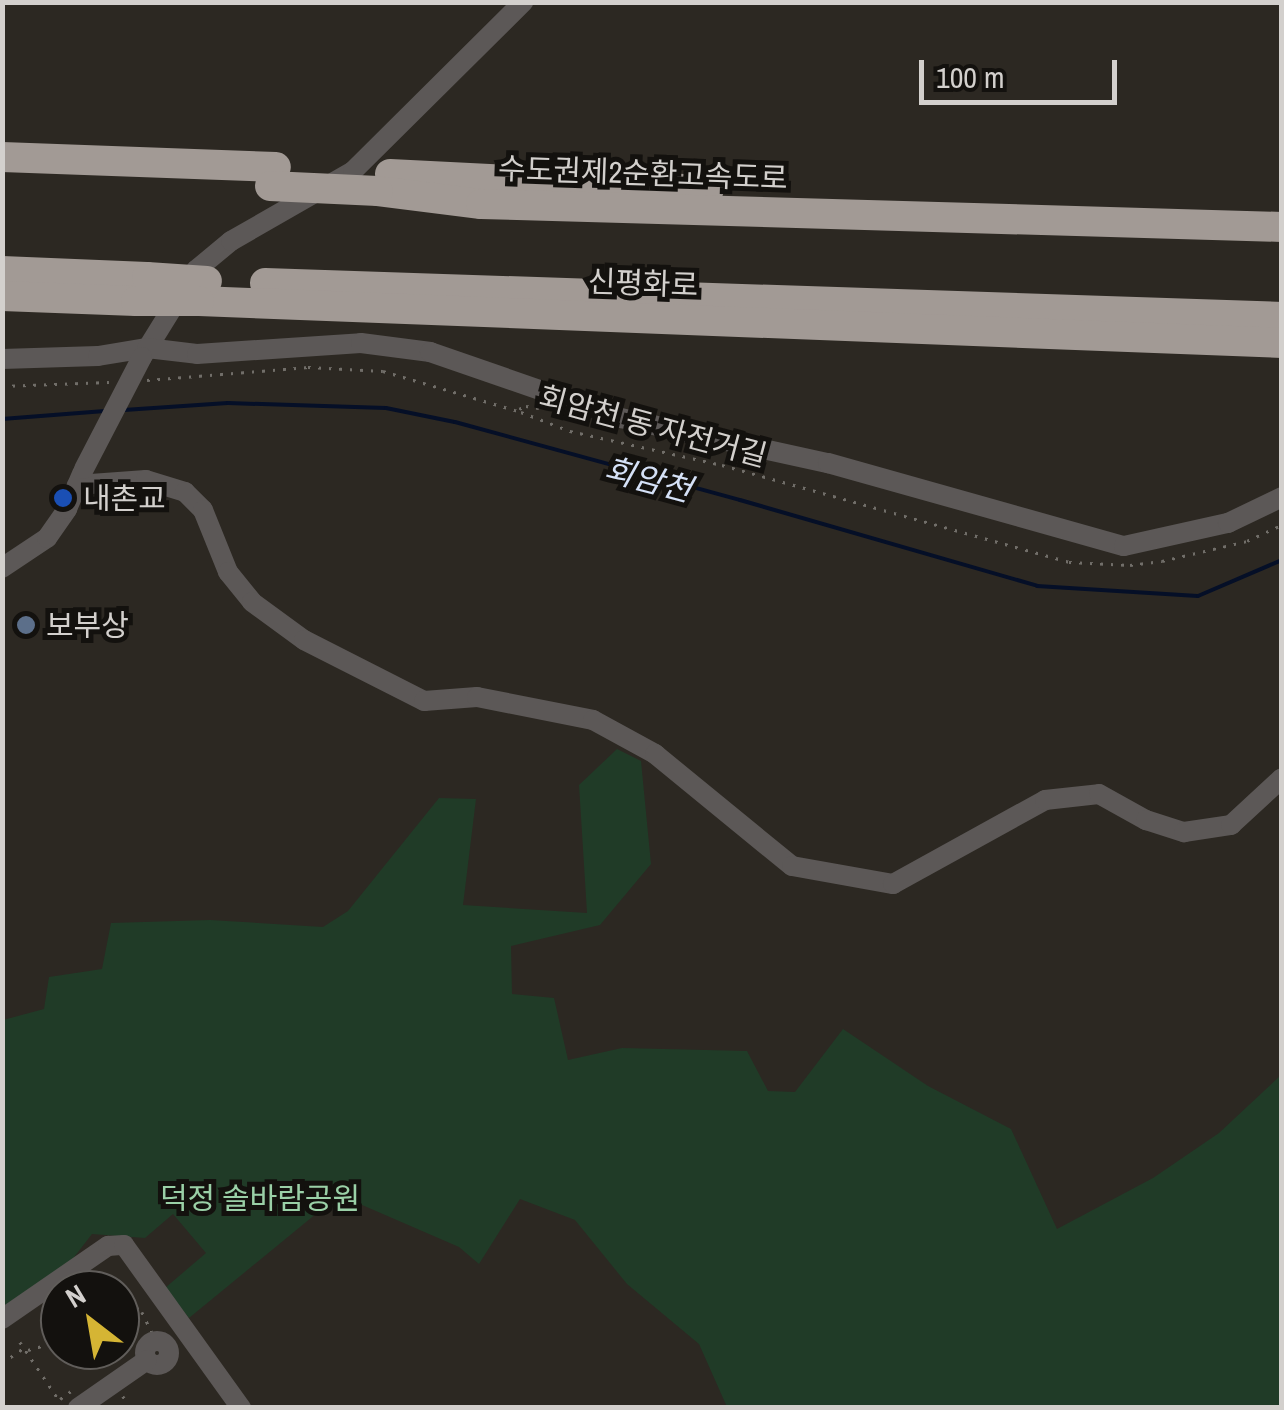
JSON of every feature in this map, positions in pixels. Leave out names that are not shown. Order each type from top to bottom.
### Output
[{"type":"highway","name":"수도권제2순환고속도로","points":[[2,157],[380,182],[1282,208]]},
{"type":"highway","name":"수도권제2순환고속도로","points":[[2,175],[273,176]]},
{"type":"highway","name":"수도권제2순환고속도로","points":[[380,182],[481,204],[1282,227]]},
{"type":"highway","name":"신평화로","points":[[2,271],[142,289]]},
{"type":"highway","name":"신평화로","points":[[2,296],[142,289],[1282,317]]},
{"type":"highway","name":"신평화로","points":[[203,291],[1282,343]]},
{"type":"street","points":[[2,568],[47,538],[145,353],[196,270],[230,241],[354,170],[523,2]]},
{"type":"street","points":[[2,359],[197,354],[291,344],[361,343],[430,352],[621,418],[828,463],[1124,546],[1228,523],[1282,497]]},
{"type":"street","points":[[80,478],[146,480],[186,492],[204,510],[228,572],[252,602],[304,640],[424,700],[477,696],[592,720],[655,754],[792,866],[892,884],[1045,800],[1099,794],[1146,820],[1184,832],[1231,825],[1282,778]]},
{"type":"street","points":[[2,1319],[108,1246],[124,1245],[241,1408]]},
{"type":"street","points":[[78,1408],[151,1350]]},
{"type":"path","name":"회암천 동 자전거길","points":[[130,381],[308,366],[382,371],[521,412],[570,431],[722,465],[1070,562],[1130,565],[1205,554],[1282,525]]},
{"type":"path","points":[[2,386],[112,382]]},
{"type":"path","points":[[140,1310],[151,1350]]},
{"type":"path","points":[[20,1342],[64,1408]]},
{"type":"path","points":[[2,1363],[25,1349],[40,1346]]},
{"type":"green space","name":"덕정 솔바람공원","points":[[617,749],[641,761],[651,864],[600,925],[511,946],[512,994],[554,998],[568,1060],[622,1048],[747,1051],[768,1091],[795,1092],[843,1029],[928,1086],[1011,1129],[1057,1229],[1153,1178],[1219,1133],[1281,1075],[1281,1407],[727,1407],[699,1344],[627,1284],[575,1220],[520,1199],[479,1264],[459,1247],[339,1195],[189,1318],[165,1288],[206,1253],[173,1214],[145,1238],[92,1234],[61,1270],[40,1270],[40,1286],[3,1313],[3,1020],[44,1009],[49,977],[102,969],[111,923],[210,920],[323,927],[348,911],[439,798],[476,799],[463,905],[587,913],[579,785]]},
{"type":"waterway","name":"회암천","points":[[124,410],[228,403],[386,408],[455,422],[1037,586],[1198,596],[1282,560]]},
{"type":"waterway","name":"회암천","points":[[2,419],[105,411]]},
{"type":"place","name":"내촌교","points":[[63,498]]},
{"type":"place","name":"보부상","points":[[26,625]]}]
